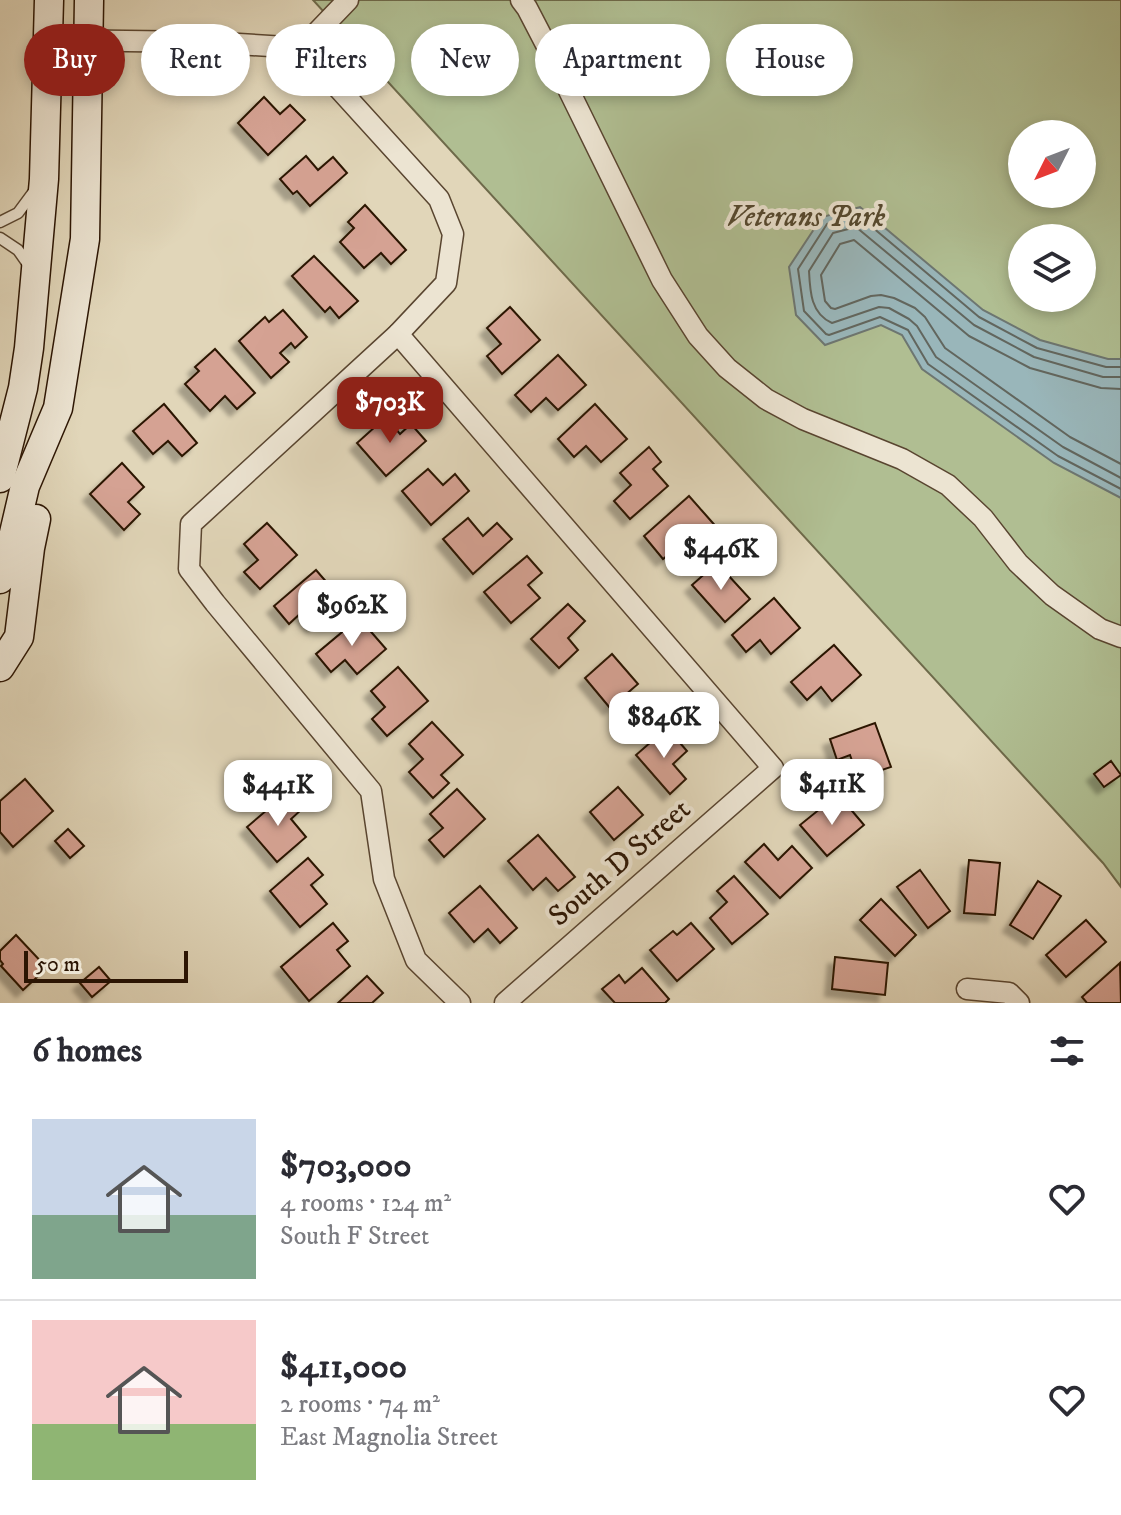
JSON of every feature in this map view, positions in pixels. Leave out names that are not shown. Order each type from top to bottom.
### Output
[{"type":"street","points":[[48,24],[49,0]]},
{"type":"street","points":[[89,0],[89,24]]},
{"type":"street","points":[[325,24],[348,0]]},
{"type":"street","points":[[521,0],[554,60],[662,280],[698,336],[727,368],[766,399],[803,419],[902,459],[948,485],[983,518],[1018,563],[1052,595],[1100,629],[1121,637]]},
{"type":"street","points":[[125,41],[266,46]]},
{"type":"street","points":[[0,478],[23,388],[29,348],[44,179],[46,96]]},
{"type":"street","points":[[0,667],[19,637],[30,548],[58,408],[85,239],[88,96]]},
{"type":"street","points":[[346,96],[439,199],[453,234],[446,283],[398,334],[191,524],[189,569],[371,791],[384,879],[416,960],[460,1003]]},
{"type":"street","name":"South D Street","points":[[398,334],[773,768],[505,1003]]},
{"type":"street","points":[[0,579],[25,486],[58,408]]},
{"type":"street","points":[[967,989],[1009,993],[1019,1003]]},
{"type":"lane","points":[[0,222],[18,213],[44,179]]},
{"type":"lane","points":[[0,238],[18,250],[36,275]]},
{"type":"green space","name":"Veterans Park","points":[[313,0],[1121,0],[1121,887],[1103,863],[395,90],[395,24],[335,24]]},
{"type":"water","points":[[860,207],[983,310],[1040,340],[1108,359],[1121,359],[1121,498],[1054,463],[922,369],[902,335],[881,325],[825,345],[796,315],[789,267],[822,217]]},
{"type":"building","points":[[264,97],[280,114],[290,105],[305,120],[268,155],[238,123]]},
{"type":"building","points":[[306,156],[318,170],[333,157],[347,173],[310,206],[297,191],[293,194],[280,179]]},
{"type":"building","points":[[365,205],[406,250],[391,264],[381,253],[364,268],[340,242],[354,228],[348,222]]},
{"type":"building","points":[[314,256],[358,301],[339,318],[330,307],[325,312],[292,276]]},
{"type":"building","points":[[510,307],[540,340],[502,374],[487,356],[501,344],[487,328]]},
{"type":"building","points":[[283,310],[307,337],[295,348],[291,343],[280,353],[289,362],[271,378],[239,341],[265,317],[269,322]]},
{"type":"building","points":[[215,349],[255,393],[237,409],[225,396],[210,411],[185,384],[199,371],[195,367]]},
{"type":"building","points":[[558,355],[586,385],[558,410],[546,398],[531,412],[515,395]]},
{"type":"building","points":[[164,404],[197,443],[182,456],[168,441],[153,454],[133,431]]},
{"type":"building","points":[[595,404],[627,439],[601,462],[586,446],[574,457],[558,439]]},
{"type":"building","points":[[386,417],[400,434],[411,424],[426,441],[386,476],[357,443]]},
{"type":"building","points":[[649,447],[661,462],[653,469],[668,486],[630,519],[614,501],[631,485],[620,473]]},
{"type":"building","points":[[122,463],[144,487],[128,502],[140,514],[124,530],[90,494]]},
{"type":"building","points":[[428,469],[443,485],[455,474],[469,491],[431,525],[402,491]]},
{"type":"building","points":[[689,496],[719,530],[686,558],[677,548],[663,559],[644,536]]},
{"type":"building","points":[[468,518],[483,536],[497,523],[512,539],[473,574],[443,539]]},
{"type":"building","points":[[267,523],[297,555],[260,589],[244,572],[258,560],[244,544]]},
{"type":"building","points":[[527,556],[542,573],[528,585],[540,598],[511,623],[484,592]]},
{"type":"building","points":[[717,563],[750,599],[725,622],[692,585]]},
{"type":"building","points":[[316,570],[342,600],[314,625],[302,612],[289,624],[274,606]]},
{"type":"building","points":[[774,598],[800,628],[771,654],[760,640],[746,652],[732,635]]},
{"type":"building","points":[[568,604],[585,621],[568,638],[578,650],[559,668],[531,639]]},
{"type":"building","points":[[359,618],[386,649],[357,674],[345,660],[331,672],[316,654]]},
{"type":"building","points":[[834,645],[861,675],[832,701],[821,687],[807,700],[791,682]]},
{"type":"building","points":[[612,654],[638,684],[610,708],[585,678]]},
{"type":"building","points":[[398,667],[428,701],[387,736],[372,719],[385,707],[371,691]]},
{"type":"building","points":[[432,722],[463,755],[441,775],[449,783],[433,798],[409,772],[423,759],[409,744]]},
{"type":"building","points":[[875,723],[891,767],[858,778],[850,755],[837,760],[830,739]]},
{"type":"building","points":[[667,728],[687,751],[673,764],[686,779],[670,794],[636,755]]},
{"type":"building","points":[[1111,761],[1121,775],[1104,787],[1094,774]]},
{"type":"building","points":[[25,779],[53,811],[13,847],[0,832],[0,801]]},
{"type":"building","points":[[618,787],[643,815],[614,840],[590,812]]},
{"type":"building","points":[[457,789],[485,819],[444,857],[429,840],[443,828],[430,814]]},
{"type":"building","points":[[287,793],[301,810],[291,819],[306,837],[277,862],[247,827]]},
{"type":"building","points":[[842,799],[864,825],[827,856],[800,825],[821,808],[826,813]]},
{"type":"building","points":[[68,829],[84,846],[70,858],[55,841]]},
{"type":"building","points":[[538,835],[575,877],[558,891],[546,878],[533,890],[508,861]]},
{"type":"building","points":[[764,844],[778,860],[792,846],[812,868],[780,898],[745,862]]},
{"type":"building","points":[[308,858],[323,875],[311,885],[327,904],[300,927],[270,891]]},
{"type":"building","points":[[969,860],[1000,863],[995,915],[964,913]]},
{"type":"building","points":[[920,870],[950,911],[928,928],[897,887]]},
{"type":"building","points":[[734,876],[768,914],[732,944],[710,918],[727,902],[717,891]]},
{"type":"building","points":[[1038,881],[1061,896],[1033,939],[1010,925]]},
{"type":"building","points":[[480,886],[517,928],[500,943],[488,929],[474,942],[449,913]]},
{"type":"building","points":[[881,899],[916,935],[895,956],[860,920]]},
{"type":"building","points":[[1086,920],[1106,942],[1066,977],[1046,955]]},
{"type":"building","points":[[333,923],[348,941],[337,950],[350,966],[309,1001],[281,967]]},
{"type":"building","points":[[691,923],[714,949],[677,981],[650,950],[673,931],[677,935]]},
{"type":"building","points":[[16,935],[47,968],[23,990],[1,966],[0,960],[0,951]]},
{"type":"building","points":[[835,957],[888,963],[885,995],[832,989]]},
{"type":"building","points":[[1120,963],[1121,1003],[1087,1003],[1082,997]]},
{"type":"building","points":[[99,967],[111,981],[92,997],[80,983]]},
{"type":"building","points":[[642,968],[669,999],[665,1003],[615,1003],[602,989],[619,975],[625,983]]},
{"type":"building","points":[[367,976],[383,993],[372,1003],[338,1003]]}]
